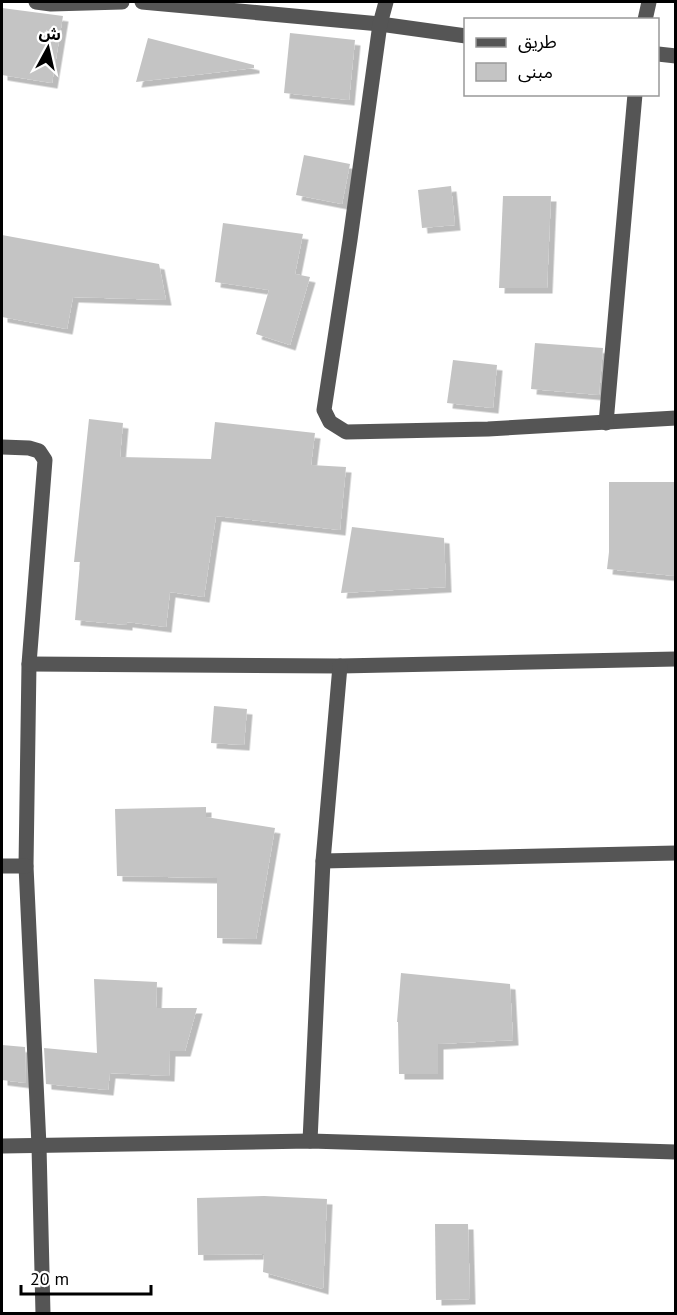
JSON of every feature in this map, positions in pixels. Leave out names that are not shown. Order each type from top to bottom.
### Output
[{"type":"street","points":[[36,2],[51,4],[122,2]]},
{"type":"street","points":[[142,2],[380,24],[464,36]]},
{"type":"street","points":[[386,2],[380,24],[324,410],[330,422],[346,432],[488,429],[675,418]]},
{"type":"street","points":[[645,18],[649,2]]},
{"type":"street","points":[[659,54],[675,56]]},
{"type":"street","points":[[606,423],[635,96]]},
{"type":"street","points":[[2,447],[28,448],[39,451],[45,460],[29,664],[26,866],[39,1146],[43,1314]]},
{"type":"street","points":[[29,664],[340,666],[675,659]]},
{"type":"street","points":[[310,1141],[323,861],[340,666]]},
{"type":"street","points":[[323,861],[675,853]]},
{"type":"street","points":[[2,866],[26,866]]},
{"type":"street","points":[[2,1146],[310,1141],[675,1152]]},
{"type":"building","points":[[2,8],[63,16],[52,83],[2,75]]},
{"type":"building","points":[[290,33],[355,40],[349,100],[284,93]]},
{"type":"building","points":[[148,38],[254,65],[254,68],[136,82]]},
{"type":"building","points":[[304,155],[350,164],[342,204],[296,195]]},
{"type":"building","points":[[451,186],[455,225],[422,228],[418,190]]},
{"type":"building","points":[[503,196],[551,196],[547,288],[499,288]]},
{"type":"building","points":[[223,223],[303,234],[295,274],[310,277],[290,345],[256,334],[269,290],[215,282]]},
{"type":"building","points":[[2,235],[159,264],[166,300],[73,297],[67,329],[2,317]]},
{"type":"building","points":[[535,343],[603,348],[599,395],[531,389]]},
{"type":"building","points":[[453,360],[497,365],[493,408],[447,403]]},
{"type":"building","points":[[89,419],[123,423],[120,457],[211,459],[215,422],[315,433],[311,465],[346,467],[340,530],[216,516],[204,597],[170,592],[166,627],[127,622],[127,625],[75,620],[80,562],[74,562]]},
{"type":"building","points":[[609,482],[675,482],[675,576],[607,569]]},
{"type":"building","points":[[352,527],[444,538],[446,587],[341,593]]},
{"type":"building","points":[[214,706],[247,709],[244,745],[211,743]]},
{"type":"building","points":[[206,807],[206,817],[275,828],[256,939],[217,938],[217,878],[117,876],[115,809]]},
{"type":"building","points":[[401,973],[510,984],[513,1040],[438,1044],[438,1074],[399,1074],[397,1022]]},
{"type":"building","points":[[94,979],[157,982],[156,1008],[197,1008],[185,1051],[170,1051],[169,1076],[110,1073],[108,1090],[46,1084],[44,1048],[97,1053]]},
{"type":"building","points":[[2,1045],[25,1047],[26,1083],[2,1080]]},
{"type":"building","points":[[264,1196],[327,1199],[323,1289],[263,1272],[264,1254],[198,1255],[197,1198]]},
{"type":"building","points":[[435,1224],[468,1224],[470,1299],[436,1300]]}]
